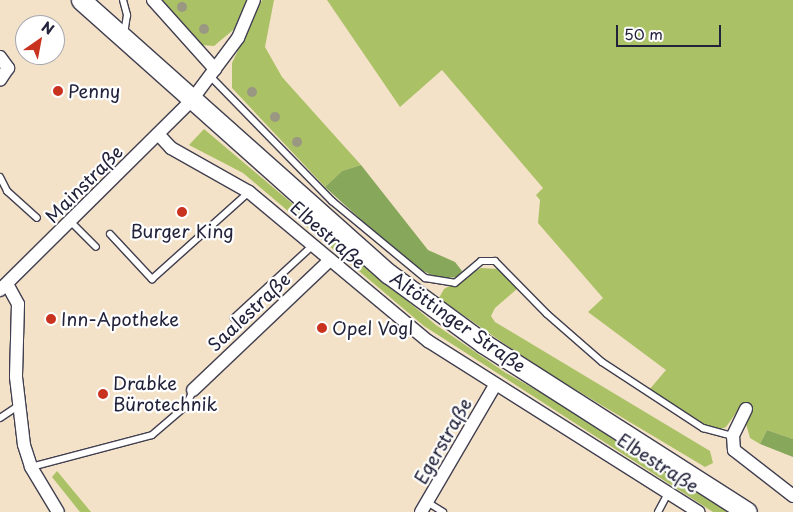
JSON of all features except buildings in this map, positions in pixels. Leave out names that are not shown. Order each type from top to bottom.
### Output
[{"type":"main road","name":"Altöttinger Straße","points":[[81,0],[191,101],[426,302],[747,512]]},
{"type":"street","points":[[153,0],[212,72]]},
{"type":"street","name":"Mainstraße","points":[[3,287],[71,222],[191,101],[245,25],[254,0]]},
{"type":"street","points":[[0,57],[8,68],[3,77]]},
{"type":"street","name":"Elbestraße","points":[[158,134],[171,148],[249,192],[428,341],[494,387],[670,490],[699,512]]},
{"type":"street","name":"Saalestraße","points":[[193,390],[330,260]]},
{"type":"street","points":[[3,287],[18,304],[19,405],[31,467],[58,512]]},
{"type":"street","name":"Egerstraße","points":[[424,507],[494,387]]},
{"type":"street","points":[[746,409],[733,436],[738,455],[793,496]]},
{"type":"lane","points":[[123,0],[127,14],[124,39]]},
{"type":"lane","points":[[212,72],[332,201],[425,278],[455,283],[481,261],[495,261],[547,314],[602,362],[703,428],[733,436]]},
{"type":"lane","points":[[0,177],[7,191],[37,218]]},
{"type":"lane","points":[[110,234],[152,279],[249,192]]},
{"type":"lane","points":[[71,222],[96,247]]},
{"type":"lane","points":[[234,318],[313,245]]},
{"type":"lane","points":[[31,467],[152,435],[186,406],[193,390]]},
{"type":"lane","points":[[0,418],[19,405]]},
{"type":"lane","points":[[658,512],[670,490]]},
{"type":"lane","points":[[424,507],[443,512]]},
{"type":"green space","points":[[161,0],[247,0],[239,25],[214,46],[202,45]]},
{"type":"green space","points":[[262,0],[274,0],[265,47],[282,77],[361,165],[342,171],[325,187],[232,88],[232,63]]},
{"type":"green space","points":[[327,0],[793,0],[793,439],[767,430],[760,444],[750,438],[741,406],[726,427],[716,431],[649,390],[666,370],[588,312],[603,298],[538,223],[540,200],[536,195],[543,188],[442,70],[400,107]]},
{"type":"green space","points":[[204,129],[436,325],[506,373],[611,432],[730,512],[713,512],[424,326],[243,173],[189,145]]},
{"type":"green space","points":[[361,165],[428,250],[455,262],[462,271],[457,277],[439,279],[410,264],[325,187],[342,171]]},
{"type":"green space","points":[[481,268],[498,269],[518,288],[495,308],[491,316],[495,322],[710,451],[713,463],[705,467],[536,366],[439,298],[444,289]]},
{"type":"green space","points":[[767,430],[793,439],[793,457],[760,444]]},
{"type":"green space","points":[[57,471],[91,512],[80,512],[52,477]]},
{"type":"place","name":"Penny","points":[[58,91]]},
{"type":"place","name":"Burger King","points":[[182,212]]},
{"type":"place","name":"Inn-Apotheke","points":[[51,319]]},
{"type":"place","name":"Opel Vogl","points":[[322,328]]},
{"type":"place","name":"Drabke Bürotechnik","points":[[103,394]]}]
